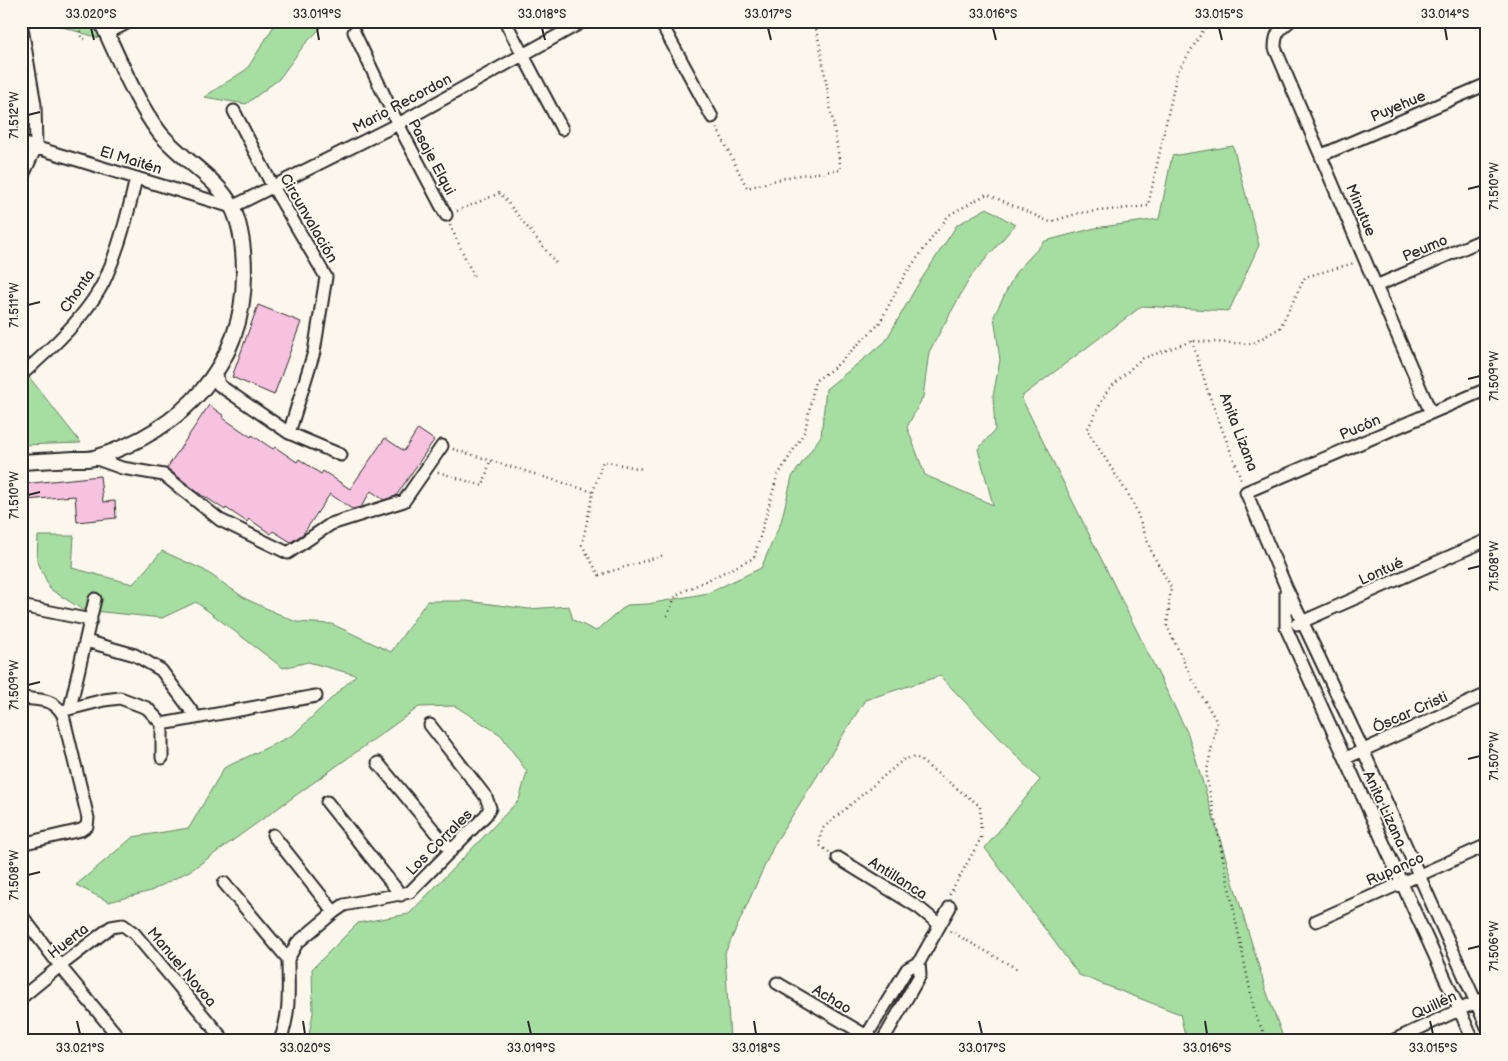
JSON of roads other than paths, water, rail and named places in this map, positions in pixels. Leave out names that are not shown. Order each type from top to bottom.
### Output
[{"type":"street","points":[[21,462],[94,458],[136,442],[167,424],[194,400],[216,371],[238,321],[244,283],[242,244],[232,206],[212,181],[183,157],[159,132],[143,107],[104,27],[132,21]]},
{"type":"street","points":[[505,21],[562,129]]},
{"type":"street","name":"Mario Recordon","points":[[232,206],[398,124],[584,21]]},
{"type":"street","points":[[660,21],[712,117]]},
{"type":"street","name":"Minutue","points":[[1290,21],[1280,29],[1275,38],[1276,48],[1431,412]]},
{"type":"street","points":[[21,22],[35,105],[36,147],[21,180]]},
{"type":"street","name":"Pasaje Elqui","points":[[354,32],[398,124],[446,215]]},
{"type":"street","name":"Puyehue","points":[[1322,155],[1487,84]]},
{"type":"street","name":"Circunvalación","points":[[234,111],[272,186],[326,277],[314,352],[289,433]]},
{"type":"street","name":"El Maitén","points":[[21,143],[232,206]]},
{"type":"street","name":"Chonta","points":[[21,375],[50,350],[80,316],[106,278],[126,221],[136,178]]},
{"type":"street","name":"Peumo","points":[[1376,286],[1487,238]]},
{"type":"street","points":[[216,371],[219,385],[289,433],[341,455]]},
{"type":"street","name":"Pucón","points":[[1246,492],[1487,389]]},
{"type":"street","points":[[94,458],[122,468],[164,475],[220,520],[288,553],[331,524],[404,501],[442,446]]},
{"type":"street","name":"Anita Lizana","points":[[1246,492],[1286,587],[1363,750],[1487,1027]]},
{"type":"street","name":"Lontué","points":[[1286,628],[1487,540]]},
{"type":"street","name":"Anita Lizana","points":[[1286,587],[1286,628],[1403,882],[1473,1040]]},
{"type":"street","points":[[21,844],[81,830],[87,826],[88,818],[63,708],[86,641],[95,599]]},
{"type":"street","points":[[21,606],[91,620]]},
{"type":"street","points":[[86,641],[135,655],[161,670],[196,717]]},
{"type":"street","name":"Óscar Cristi","points":[[1346,758],[1487,694]]},
{"type":"street","points":[[162,724],[316,696]]},
{"type":"street","points":[[21,698],[50,702],[63,708],[120,698],[147,708],[162,724],[162,758]]},
{"type":"street","name":"Los Corrales","points":[[288,959],[297,943],[344,905],[410,892],[486,816],[490,808],[486,797],[430,725]]},
{"type":"street","points":[[378,762],[450,850]]},
{"type":"street","points":[[327,802],[401,895]]},
{"type":"street","points":[[273,835],[334,912]]},
{"type":"street","name":"Rupanco","points":[[1316,921],[1487,845]]},
{"type":"street","name":"Antillanca","points":[[838,858],[918,907],[940,925]]},
{"type":"street","points":[[224,884],[288,959],[289,1006],[280,1040]]},
{"type":"street","points":[[868,1039],[907,969],[919,962],[950,907]]},
{"type":"street","points":[[21,913],[60,966],[121,1040]]},
{"type":"street","name":"Manuel Novoa","points":[[111,927],[123,925],[134,933],[224,1040]]},
{"type":"street","name":"Huerta","points":[[21,998],[111,927]]},
{"type":"street","points":[[883,1040],[920,975],[919,962]]},
{"type":"street","name":"Achao","points":[[776,983],[868,1039]]},
{"type":"street","name":"Quillén","points":[[1394,1040],[1487,997]]}]
